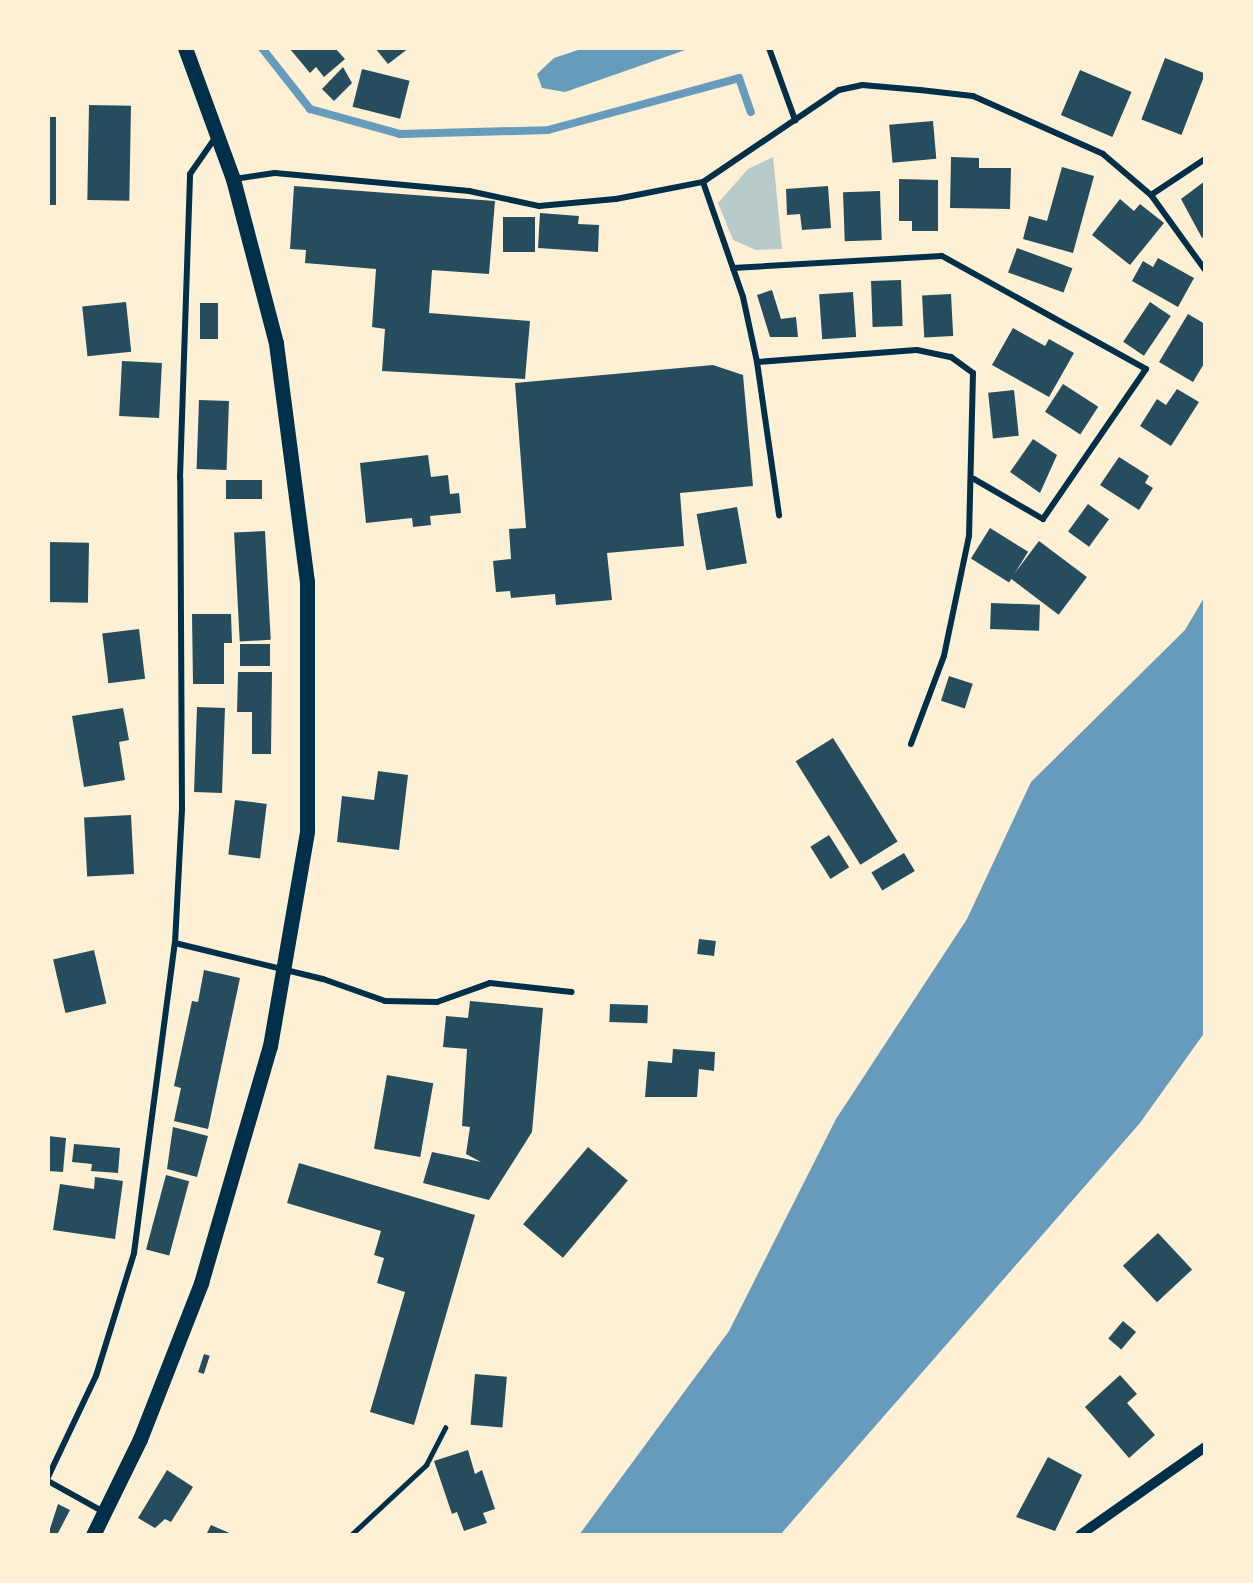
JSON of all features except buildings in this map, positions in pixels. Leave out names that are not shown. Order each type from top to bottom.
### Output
[{"type":"main road","points":[[93,1535],[140,1439],[201,1283],[270,1046],[307,831],[307,582],[276,343],[233,179],[185,48]]},
{"type":"street","points":[[769,48],[795,120]]},
{"type":"street","points":[[233,179],[275,173],[469,191],[539,206],[703,182],[839,90],[862,85],[973,96],[1104,154],[1151,195],[1205,270]]},
{"type":"street","points":[[105,1512],[48,1479],[96,1376],[134,1253],[175,943],[182,810],[180,478],[190,174],[218,135]]},
{"type":"street","points":[[1151,195],[1205,159]]},
{"type":"street","points":[[703,182],[733,268],[757,362],[779,514]]},
{"type":"street","points":[[733,268],[942,256],[1146,369],[1043,519],[974,479]]},
{"type":"street","points":[[757,362],[917,350],[951,357],[973,373],[974,479],[969,536],[944,656],[911,744]]},
{"type":"street","points":[[175,943],[285,968],[385,1001],[437,1002],[490,983],[572,992]]},
{"type":"street","points":[[1080,1535],[1205,1447]]},
{"type":"lane","points":[[351,1535],[418,1474],[445,1428]]},
{"type":"shaded area","points":[[773,157],[782,249],[756,250],[733,240],[718,203],[748,169]]},
{"type":"water","points":[[584,48],[691,48],[565,92],[542,88],[537,74],[554,58]]},
{"type":"water","points":[[1205,596],[1205,1032],[1140,1123],[780,1535],[579,1535],[729,1331],[836,1119],[967,919],[1031,782],[1185,630]]},
{"type":"waterway","points":[[262,48],[310,109],[400,134],[548,130],[739,78],[751,112]]}]
